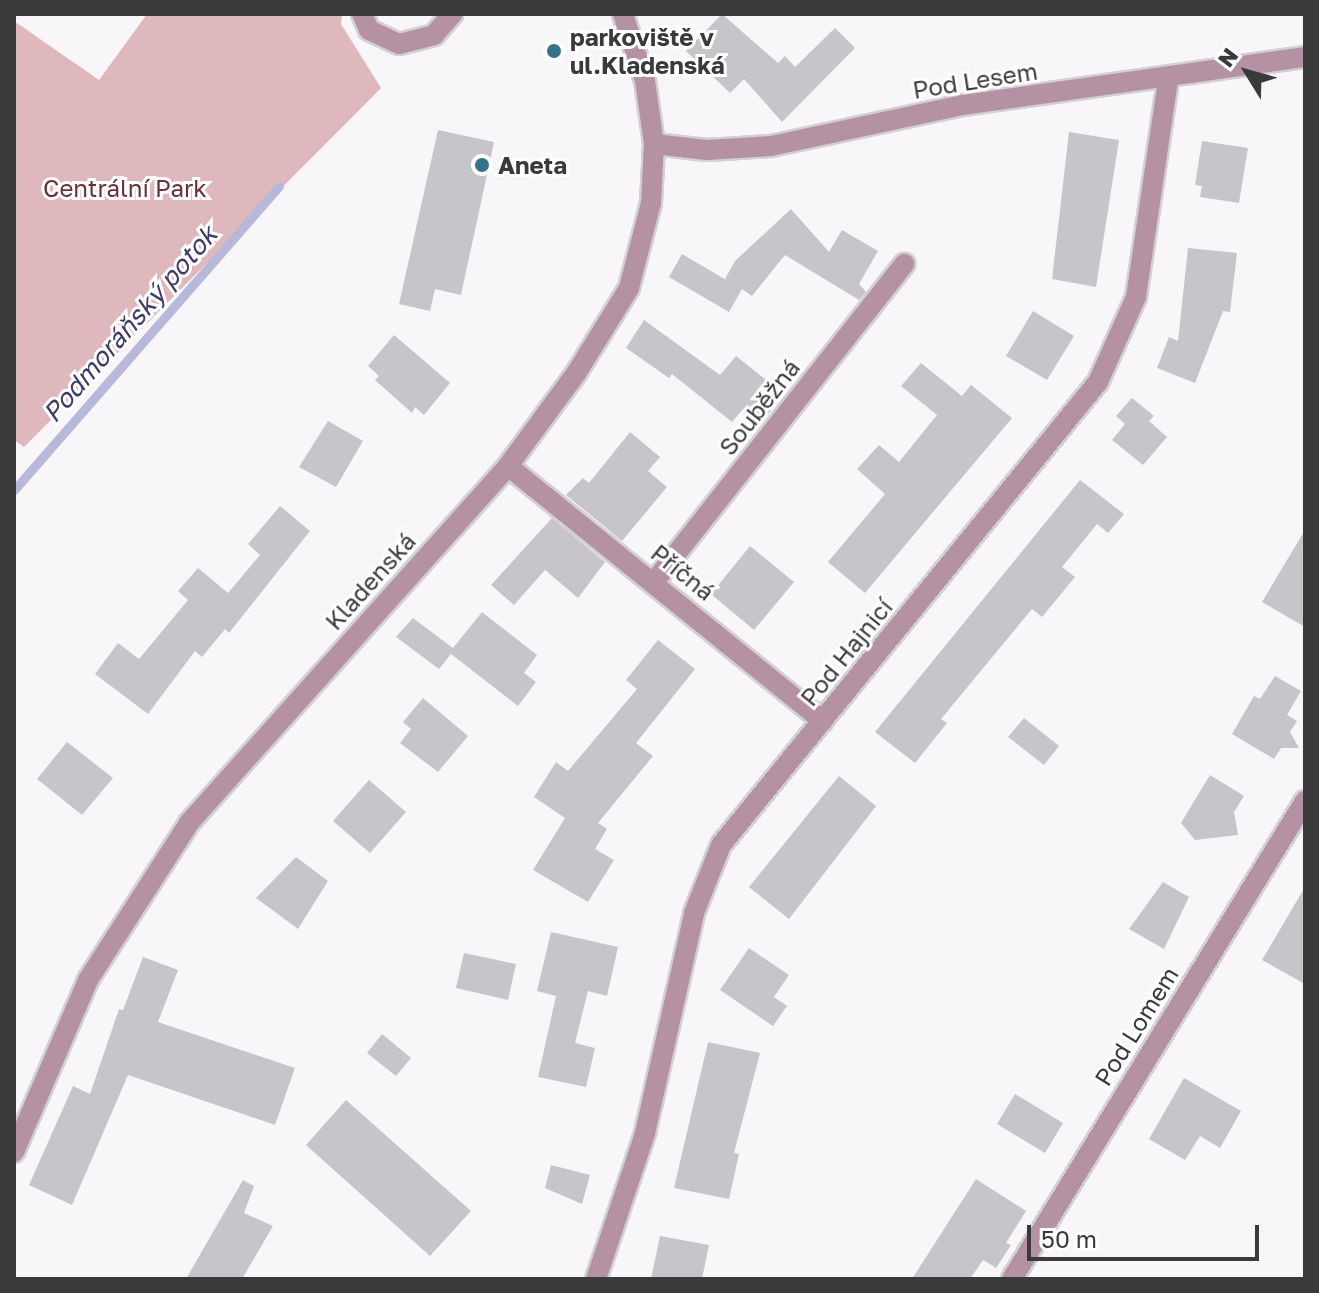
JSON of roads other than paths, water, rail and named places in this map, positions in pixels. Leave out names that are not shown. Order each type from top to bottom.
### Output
[{"type":"street","points":[[362,14],[369,30],[399,44],[434,35],[452,14]]},
{"type":"street","name":"Kladenská","points":[[14,1152],[88,980],[189,823],[508,466],[577,372],[629,288],[651,203],[654,144],[645,81],[623,14]]},
{"type":"street","name":"Pod Lesem","points":[[654,144],[707,150],[771,146],[963,105],[1168,80],[1305,57]]},
{"type":"street","name":"Pod Hajnicí","points":[[596,1279],[645,1133],[704,880],[721,845],[1098,382],[1136,297],[1168,80]]},
{"type":"street","name":"Souběžná","points":[[654,582],[904,264]]},
{"type":"street","name":"Příčná","points":[[508,466],[823,721]]},
{"type":"street","name":"Pod Lomem","points":[[1012,1279],[1305,801]]},
{"type":"waterway","name":"Podmoráňský potok","points":[[14,490],[279,186]]},
{"type":"place","name":"parkoviště v ul.Kladenská","points":[[554,51]]},
{"type":"place","name":"Aneta","points":[[482,165]]},
{"type":"park label","name":"Centrální Park","points":[[125,188]]}]
